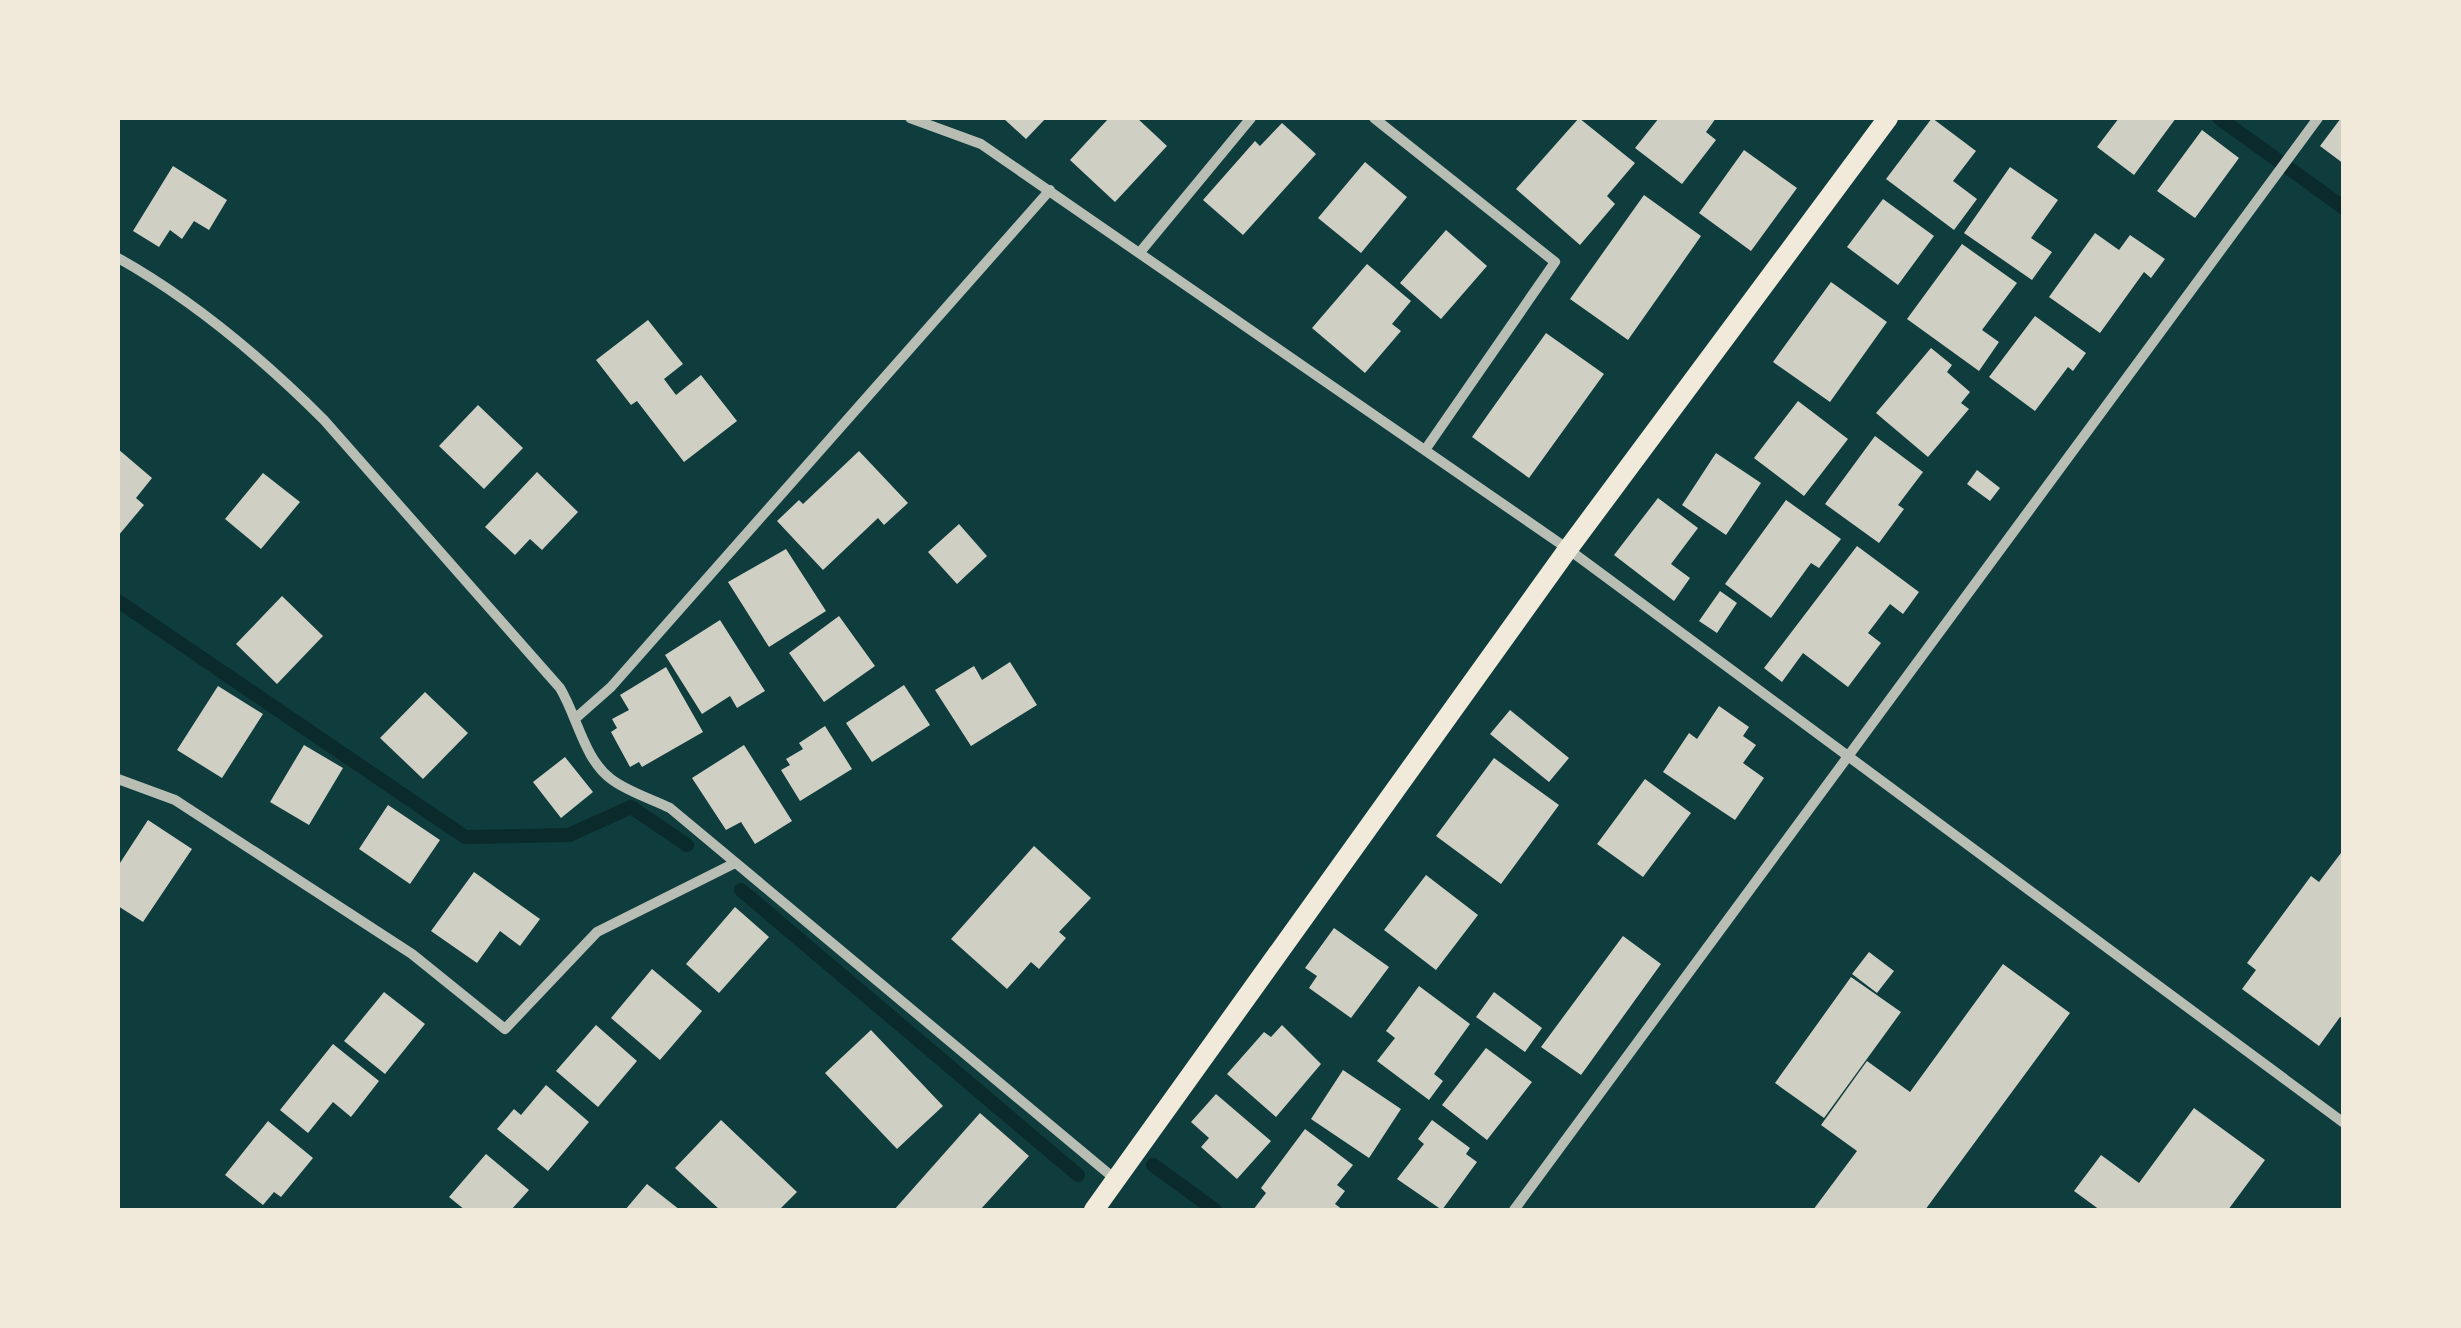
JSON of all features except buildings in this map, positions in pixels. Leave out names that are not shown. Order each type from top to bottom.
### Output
[{"type":"main road","points":[[1094,1210],[1568,549],[1888,118]]},
{"type":"street","points":[[910,118],[981,144],[1568,549],[2344,1123]]},
{"type":"street","points":[[1141,251],[1251,118]]},
{"type":"street","points":[[1374,118],[1555,262],[1425,450]]},
{"type":"street","points":[[1514,1210],[2318,118]]},
{"type":"street","points":[[577,717],[611,687],[1050,190]]},
{"type":"street","points":[[118,258],[159,281],[290,386],[547,673],[577,717],[587,749],[610,779],[670,808],[1115,1179]]},
{"type":"street","points":[[118,780],[175,800],[412,954],[505,1029],[597,932],[734,863]]},
{"type":"waterway","points":[[2219,118],[2344,208]]},
{"type":"waterway","points":[[118,601],[465,837],[569,835],[631,807],[687,845]]},
{"type":"waterway","points":[[741,890],[1078,1175]]},
{"type":"waterway","points":[[1153,1165],[1215,1210]]}]
